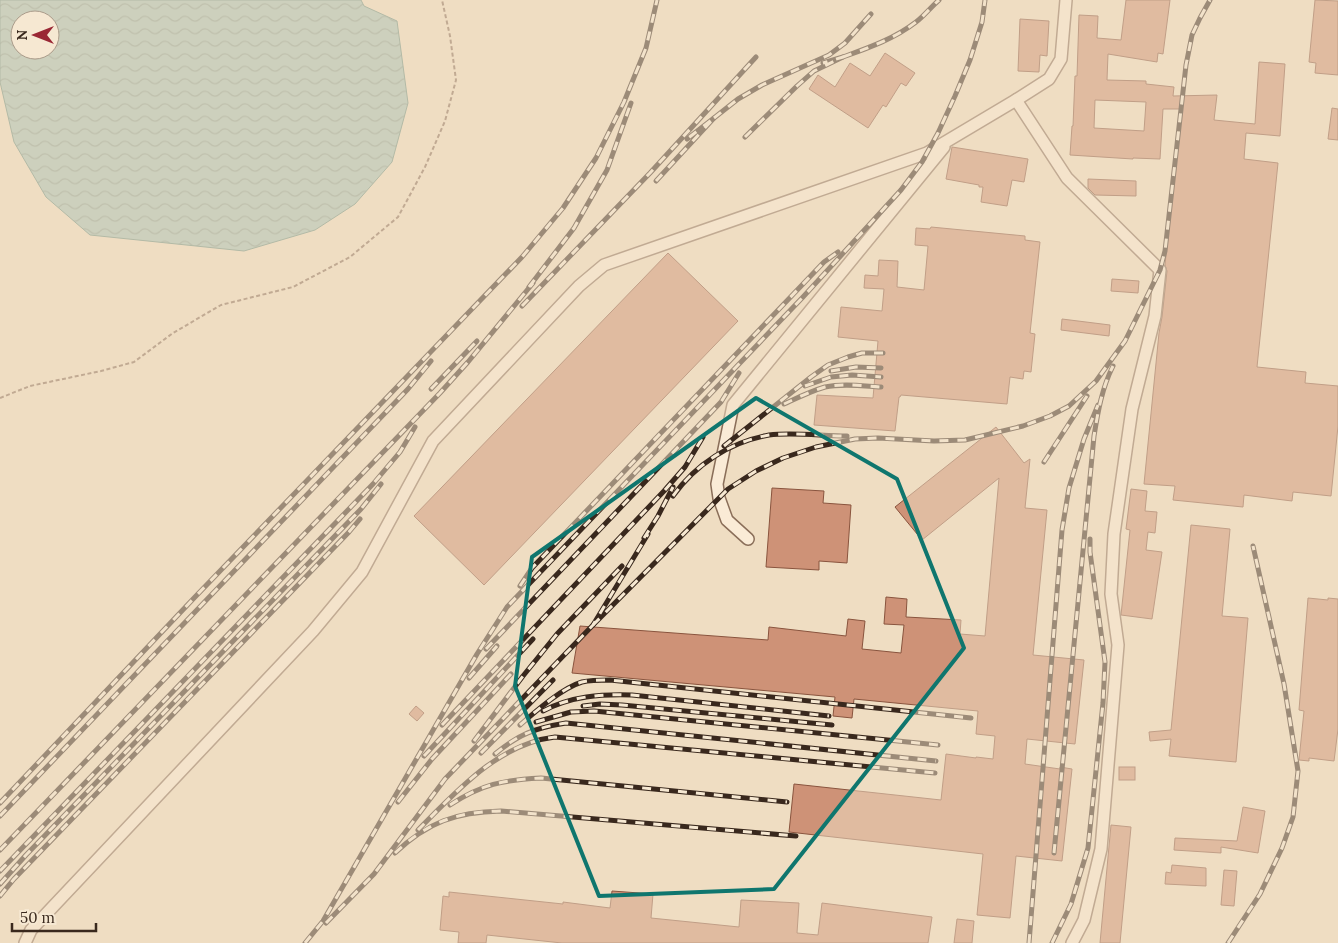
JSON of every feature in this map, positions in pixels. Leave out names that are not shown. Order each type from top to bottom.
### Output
[{"type":"lane","points":[[25,943],[31,930],[313,631],[362,572],[433,441],[579,286],[604,265],[927,153],[950,140],[1049,79],[1061,59],[1066,0]]},
{"type":"lane","points":[[1016,100],[1068,178],[1160,270],[1155,316],[1132,409],[1114,534],[1111,594],[1118,645],[1100,849],[1084,920],[1072,943]]},
{"type":"lane","points":[[748,540],[727,520],[719,498],[717,484],[733,405],[950,140]]},
{"type":"path","points":[[0,398],[30,386],[134,362],[173,333],[221,305],[293,287],[350,256],[398,217],[425,167],[445,121],[456,80],[450,36],[442,0]]},
{"type":"highlighted area","points":[[756,398],[897,479],[964,648],[774,889],[599,896],[515,686],[532,557]]},
{"type":"water","points":[[0,0],[361,0],[364,6],[397,21],[408,103],[392,162],[355,204],[315,230],[244,251],[90,235],[46,197],[14,142],[0,82]]},
{"type":"building","points":[[1126,0],[1170,0],[1163,54],[1158,53],[1157,62],[1108,54],[1107,80],[1146,81],[1146,84],[1174,87],[1173,96],[1217,95],[1214,120],[1255,124],[1259,62],[1285,64],[1280,136],[1246,133],[1244,159],[1278,163],[1257,367],[1306,372],[1305,383],[1338,386],[1338,426],[1331,496],[1293,492],[1292,501],[1244,495],[1243,507],[1173,500],[1175,486],[1144,484],[1167,271],[1165,265],[1181,109],[1163,109],[1160,159],[1070,155],[1075,76],[1077,76],[1079,15],[1098,16],[1097,38],[1121,40]],"holes":[[[1095,100],[1146,102],[1144,131],[1094,128]]]},
{"type":"building","points":[[1315,0],[1338,1],[1338,75],[1315,73],[1316,63],[1309,62]]},
{"type":"building","points":[[1020,19],[1049,21],[1047,56],[1040,55],[1039,72],[1018,71]]},
{"type":"building","points":[[885,53],[915,73],[906,86],[901,83],[886,107],[883,105],[868,128],[809,89],[818,75],[835,87],[850,63],[870,76]]},
{"type":"building","points":[[1332,108],[1338,109],[1338,140],[1328,139]]},
{"type":"building","points":[[952,147],[1028,159],[1024,182],[1012,180],[1007,206],[981,202],[983,187],[979,187],[979,185],[946,179]]},
{"type":"building","points":[[1088,179],[1136,181],[1136,196],[1095,195],[1088,188]]},
{"type":"building","points":[[931,227],[1025,236],[1025,240],[1040,242],[1030,333],[1035,334],[1031,372],[1024,371],[1023,379],[1010,377],[1007,404],[901,395],[899,397],[895,431],[814,425],[817,395],[873,398],[878,341],[838,337],[841,307],[882,311],[884,289],[864,288],[865,275],[878,276],[879,260],[898,261],[897,287],[924,290],[928,246],[915,245],[916,228],[930,229]]},
{"type":"building","points":[[668,253],[738,321],[484,585],[414,516]]},
{"type":"building","points":[[1112,279],[1139,281],[1138,293],[1111,291]]},
{"type":"building","points":[[1062,319],[1110,325],[1109,336],[1061,330]]},
{"type":"building","points":[[996,427],[1024,463],[1030,459],[1025,508],[1047,510],[1033,655],[1084,660],[1075,744],[1027,739],[1025,764],[1072,769],[1062,861],[1016,856],[1010,918],[977,915],[983,854],[789,832],[794,784],[941,800],[946,754],[993,759],[995,736],[976,734],[978,711],[854,699],[852,718],[833,716],[835,697],[572,673],[580,626],[768,640],[769,627],[846,636],[848,619],[865,621],[862,649],[901,653],[904,625],[884,624],[886,597],[907,599],[906,617],[961,620],[960,634],[985,636],[999,478],[922,540],[895,507]]},
{"type":"building","points":[[772,488],[824,491],[823,503],[851,505],[847,563],[819,561],[819,570],[766,567]]},
{"type":"building","points":[[1131,489],[1147,491],[1145,511],[1157,512],[1155,533],[1148,532],[1146,550],[1162,552],[1152,619],[1121,615],[1130,530],[1126,529]]},
{"type":"building","points":[[1191,525],[1230,529],[1222,616],[1248,618],[1236,762],[1169,756],[1171,739],[1150,741],[1149,732],[1171,730]]},
{"type":"building","points":[[1308,598],[1338,599],[1338,729],[1334,761],[1309,758],[1309,761],[1299,760],[1304,711],[1299,710]]},
{"type":"building","points":[[416,706],[424,713],[417,721],[409,714]]},
{"type":"building","points":[[1119,767],[1135,767],[1135,780],[1119,780]]},
{"type":"building","points":[[1243,807],[1265,811],[1258,853],[1221,847],[1221,853],[1174,850],[1175,838],[1237,841]]},
{"type":"building","points":[[1111,825],[1131,827],[1120,943],[1100,943]]},
{"type":"building","points":[[1172,865],[1206,868],[1206,886],[1165,884],[1166,872],[1171,873]]},
{"type":"building","points":[[1224,870],[1237,871],[1234,906],[1221,905]]},
{"type":"building","points":[[612,891],[653,894],[651,918],[739,927],[741,900],[799,903],[797,933],[818,935],[822,903],[932,917],[928,943],[562,943],[487,935],[486,943],[458,943],[459,932],[440,930],[443,896],[449,897],[449,892],[610,908]]},
{"type":"building","points":[[957,919],[974,921],[972,943],[954,943]]},
{"type":"railway","points":[[0,803],[522,257],[563,208],[596,158],[624,102],[646,48],[657,0]]},
{"type":"railway","points":[[843,57],[881,42],[908,28],[939,0]]},
{"type":"railway","points":[[305,943],[323,921],[477,654],[507,607],[803,297],[901,190],[922,162],[938,133],[970,60],[982,22],[985,0]]},
{"type":"railway","points":[[593,625],[728,489],[756,471],[783,458],[816,447],[855,439],[965,440],[1023,426],[1050,416],[1069,406],[1096,381],[1125,341],[1160,270],[1165,251],[1186,65],[1192,35],[1210,0]]},
{"type":"railway","points":[[714,118],[738,99],[762,85],[829,55],[845,43],[871,14]]},
{"type":"railway","points":[[522,306],[650,173],[756,57]]},
{"type":"railway","points":[[745,137],[814,71],[843,57],[823,63]]},
{"type":"railway","points":[[529,287],[574,228],[607,170],[631,103]]},
{"type":"railway","points":[[656,181],[714,118],[687,139]]},
{"type":"railway","points":[[520,586],[532,568],[824,262],[838,252]]},
{"type":"railway","points":[[0,850],[440,393],[533,283]]},
{"type":"railway","points":[[431,389],[477,341]]},
{"type":"railway","points":[[724,446],[828,365],[862,353],[883,353]]},
{"type":"railway","points":[[0,816],[408,389],[431,361]]},
{"type":"railway","points":[[1054,853],[1094,436],[1103,391],[1113,366]]},
{"type":"railway","points":[[831,371],[856,367],[881,368]]},
{"type":"railway","points":[[486,649],[721,402],[739,373]]},
{"type":"railway","points":[[805,386],[831,377],[852,375],[881,377]]},
{"type":"railway","points":[[784,404],[825,387],[846,385],[881,387]]},
{"type":"railway","points":[[1044,462],[1087,396]]},
{"type":"railway","points":[[1029,943],[1062,530],[1069,488],[1084,439],[1098,405]]},
{"type":"railway","points":[[0,871],[373,484],[400,452],[415,427]]},
{"type":"railway","points":[[673,496],[682,484],[703,464],[728,449],[755,438],[778,434],[847,436]]},
{"type":"railway","points":[[442,725],[664,491],[685,467],[703,437]]},
{"type":"railway","points":[[0,884],[361,509],[381,484]]},
{"type":"railway","points":[[644,538],[673,487]]},
{"type":"railway","points":[[0,896],[14,879],[360,519]]},
{"type":"railway","points":[[326,923],[374,874],[445,779],[593,625],[648,534]]},
{"type":"railway","points":[[1052,943],[1071,904],[1088,848],[1103,703],[1105,662],[1090,552],[1090,539]]},
{"type":"railway","points":[[1228,943],[1260,894],[1282,848],[1293,817],[1298,771],[1284,684],[1253,546]]},
{"type":"railway","points":[[474,741],[557,634],[622,566]]},
{"type":"railway","points":[[424,756],[533,639]]},
{"type":"railway","points":[[469,678],[497,646]]},
{"type":"railway","points":[[398,802],[432,759],[511,674]]},
{"type":"railway","points":[[481,753],[553,680]]},
{"type":"railway","points":[[520,725],[566,689],[592,680],[610,680],[971,718]]},
{"type":"railway","points":[[543,711],[564,702],[586,697],[632,695],[829,716]]},
{"type":"railway","points":[[583,706],[600,704],[622,705],[832,725]]},
{"type":"railway","points":[[536,722],[571,712],[594,711],[938,745]]},
{"type":"railway","points":[[495,754],[512,741],[528,733],[566,723],[936,761]]},
{"type":"railway","points":[[418,830],[463,785],[497,759],[534,741],[555,737],[935,773]]},
{"type":"railway","points":[[450,805],[472,792],[493,784],[541,778],[787,802]]},
{"type":"railway","points":[[395,853],[407,842],[431,826],[456,817],[501,811],[796,836]]}]
